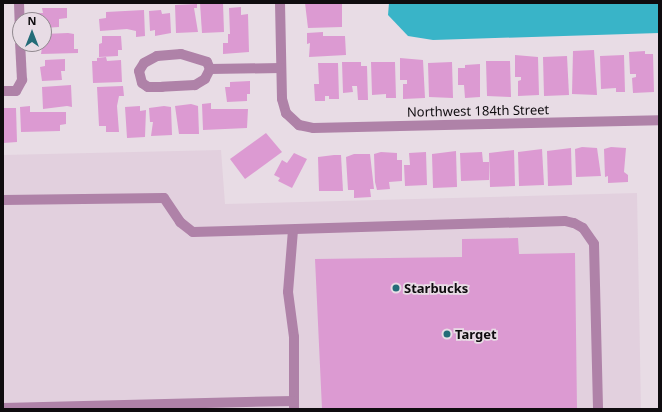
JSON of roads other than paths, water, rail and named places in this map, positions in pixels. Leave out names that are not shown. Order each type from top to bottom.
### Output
[{"type":"street","points":[[210,69],[281,68],[280,3]]},
{"type":"street","points":[[3,91],[16,91],[22,80],[20,52]]},
{"type":"street","points":[[181,54],[207,62],[210,69],[205,79],[195,85],[162,88],[148,87],[142,83],[139,71],[144,63],[157,56],[181,54]]},
{"type":"street","name":"Northwest 184th Street","points":[[281,68],[282,98],[286,113],[299,125],[314,128],[659,120]]},
{"type":"street","points":[[3,200],[164,198],[180,222],[193,232],[565,221],[583,228],[594,244],[598,409]]},
{"type":"street","points":[[3,408],[294,405],[294,337],[288,292],[293,230]]},
{"type":"water","points":[[389,3],[659,3],[659,33],[433,40],[408,36],[388,15]]},
{"type":"place","name":"Starbucks","points":[[396,288]]},
{"type":"place","name":"Target","points":[[447,334]]}]
